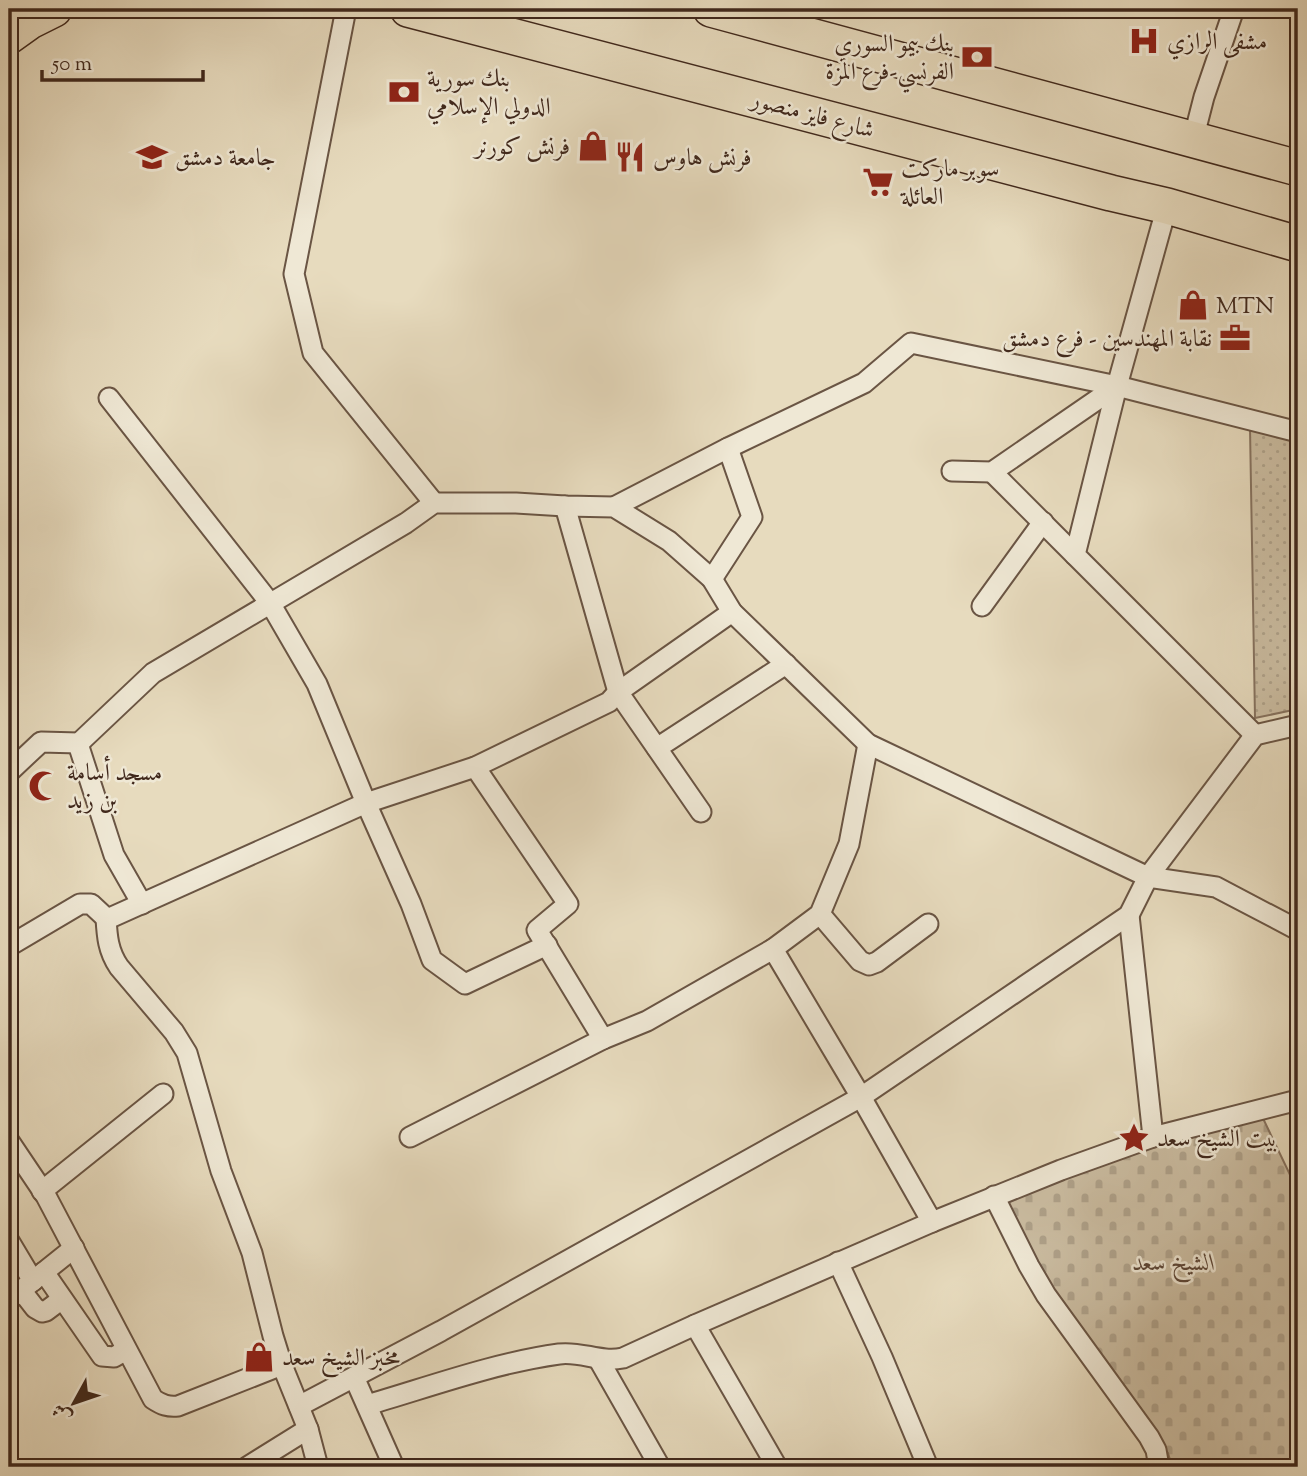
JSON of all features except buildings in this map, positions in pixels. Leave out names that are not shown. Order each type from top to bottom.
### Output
[{"type":"highway","points":[[9,36],[54,9]]},
{"type":"highway","name":"شارع فايز منصور","points":[[408,9],[1167,206],[1298,244]]},
{"type":"highway","points":[[711,9],[1298,168]]},
{"type":"street","points":[[346,9],[294,274],[313,353],[434,503]]},
{"type":"street","points":[[1193,140],[1204,97],[1234,9]]},
{"type":"street","points":[[1075,555],[1117,386],[1167,206]]},
{"type":"street","points":[[9,772],[41,742],[79,743],[153,673],[406,523],[434,503],[614,507],[864,383],[911,343],[1117,386],[1298,432]]},
{"type":"street","points":[[952,471],[992,472],[1117,386]]},
{"type":"street","points":[[109,398],[270,603],[317,684],[411,904],[432,960],[465,984],[547,945]]},
{"type":"street","points":[[712,579],[752,517],[728,449]]},
{"type":"street","points":[[992,472],[1255,735]]},
{"type":"street","points":[[565,506],[618,692],[701,812]]},
{"type":"street","points":[[614,507],[669,541],[712,579],[732,612],[868,744],[1147,877],[1216,887],[1297,933]]},
{"type":"street","points":[[982,607],[1043,522]]},
{"type":"street","points":[[106,918],[366,803],[475,766],[609,702],[618,692],[732,612]]},
{"type":"street","points":[[657,748],[786,664]]},
{"type":"street","points":[[299,1406],[441,1331],[861,1097],[1129,915],[1147,877],[1255,735],[1298,725]]},
{"type":"street","points":[[79,743],[114,855],[142,904]]},
{"type":"street","points":[[410,1137],[603,1040],[647,1021],[772,949],[820,914],[849,844],[868,744]]},
{"type":"street","points":[[475,766],[568,904],[537,930],[603,1040]]},
{"type":"street","points":[[9,946],[80,904],[91,904],[106,918],[108,946],[118,967],[174,1031],[187,1053],[228,1193],[259,1276],[282,1366],[308,1429],[317,1467]]},
{"type":"street","points":[[820,914],[860,961],[869,965],[877,962],[928,924]]},
{"type":"street","points":[[1129,915],[1153,1138]]},
{"type":"street","points":[[772,949],[932,1222]]},
{"type":"street","points":[[42,1191],[163,1094]]},
{"type":"street","points":[[366,1405],[513,1363],[571,1353],[599,1360],[623,1358],[838,1262],[1061,1170],[1153,1138],[1298,1100]]},
{"type":"street","points":[[9,1141],[42,1191],[74,1248],[153,1399],[169,1407],[178,1406],[282,1366]]},
{"type":"street","points":[[994,1196],[1046,1295],[1149,1437],[1156,1450],[1159,1467]]},
{"type":"street","points":[[9,1241],[35,1308],[46,1311],[62,1299]]},
{"type":"street","points":[[26,1286],[74,1248]]},
{"type":"street","points":[[838,1262],[928,1467]]},
{"type":"street","points":[[26,1286],[62,1299],[102,1356],[114,1357],[127,1350]]},
{"type":"street","points":[[695,1325],[777,1467]]},
{"type":"street","points":[[599,1360],[660,1467]]},
{"type":"street","points":[[354,1377],[394,1467]]},
{"type":"street","points":[[247,1467],[308,1429]]},
{"type":"green space","points":[[1250,428],[1298,440],[1298,709],[1255,718]]},
{"type":"green space","name":"الشيخ سعد","points":[[1259,1110],[1293,1181],[1298,1180],[1298,1467],[1172,1467],[1168,1453],[1065,1324],[994,1196]]},
{"type":"place","name":"مشفى الرازي","points":[[1144,41]]},
{"type":"place","name":"بنك بيمو السوري الفرنسي-فرع المزة","points":[[977,57]]},
{"type":"place","name":"بنك سورية الدولي الإسلامي","points":[[404,92]]},
{"type":"place","name":"فرنش كورنر","points":[[593,146]]},
{"type":"place","name":"جامعة دمشق","points":[[152,157]]},
{"type":"place","name":"فرنش هاوس","points":[[630,157]]},
{"type":"place","name":"سوبر ماركت العائلة","points":[[878,182]]},
{"type":"place","name":"MTN","points":[[1193,305]]},
{"type":"place","name":"نقابة المهندسين - فرع دمشق","points":[[1235,338]]},
{"type":"place","name":"مسجد أسامة بن زيد","points":[[44,786]]},
{"type":"place","name":"بيت الشيخ سعد","points":[[1134,1138]]},
{"type":"place","name":"مخبز الشيخ سعد","points":[[259,1357]]}]
